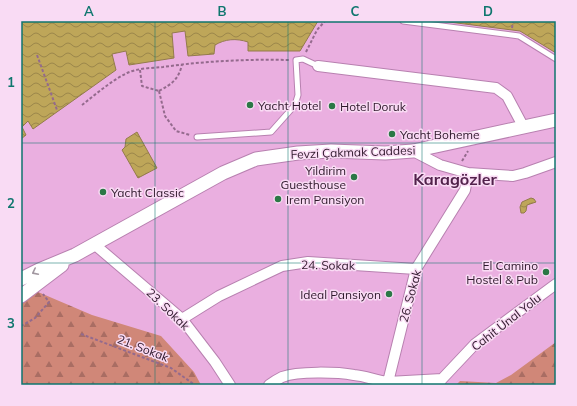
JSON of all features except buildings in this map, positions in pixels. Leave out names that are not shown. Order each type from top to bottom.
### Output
[{"type":"street","points":[[318,66],[496,88],[507,96],[523,126]]},
{"type":"street","name":"Fevzi Çakmak Caddesi","points":[[21,279],[75,255],[223,173],[256,159],[298,153],[331,151],[385,153],[413,151],[556,120]]},
{"type":"street","points":[[413,151],[440,165],[468,173],[513,176],[556,162]]},
{"type":"street","name":"26. Sokak","points":[[388,382],[416,269],[465,190],[468,173]]},
{"type":"street","name":"23. Sokak","points":[[94,244],[182,319],[215,362],[230,385]]},
{"type":"street","name":"Fevzi Çakmak Caddesi","points":[[21,296],[75,255]]},
{"type":"street","name":"24. Sokak","points":[[182,319],[219,296],[282,266],[308,262],[416,269]]},
{"type":"street","name":"Cahit Ünal Yolu","points":[[440,382],[475,344],[556,284]]},
{"type":"street","points":[[269,385],[283,376],[307,373],[356,375],[388,382],[440,382]]},
{"type":"lane","points":[[402,21],[519,36],[556,59]]},
{"type":"lane","points":[[197,137],[271,132],[295,106],[298,94],[296,60],[303,59],[318,66]]},
{"type":"path","points":[[303,59],[317,30],[325,21]]},
{"type":"path","points":[[512,30],[514,21]]},
{"type":"path","points":[[37,55],[57,110]]},
{"type":"path","points":[[82,105],[100,91],[128,73],[140,70],[182,64],[254,59],[296,60]]},
{"type":"path","points":[[140,70],[142,86],[159,91],[173,83],[180,72],[182,64]]},
{"type":"path","points":[[159,91],[165,116],[176,131],[197,137]]},
{"type":"path","points":[[460,165],[472,145]]},
{"type":"path","points":[[21,326],[35,318],[49,302],[36,286]]},
{"type":"path","name":"21. Sokak","points":[[81,334],[171,368],[195,385]]},
{"type":"green space","points":[[31,289],[92,315],[161,336],[194,372],[201,385],[21,385],[21,296]]},
{"type":"green space","points":[[556,342],[556,385],[456,385],[460,381],[496,383],[511,375]]},
{"type":"water","points":[[21,21],[318,21],[300,51],[248,51],[248,42],[231,40],[223,41],[215,45],[214,54],[188,56],[185,31],[172,33],[174,58],[129,65],[126,51],[112,54],[116,70],[33,129],[28,121],[22,127],[26,135],[21,139]]},
{"type":"water","points":[[441,21],[556,21],[556,53],[520,31]]},
{"type":"water","points":[[137,132],[157,168],[138,178],[122,150],[125,147],[126,139]]},
{"type":"water","points":[[531,198],[536,202],[527,205],[526,211],[521,213],[520,207],[522,202]]},
{"type":"place","name":"Yacht Hotel","points":[[250,105]]},
{"type":"place","name":"Hotel Doruk","points":[[332,106]]},
{"type":"place","name":"Yacht Boheme","points":[[392,134]]},
{"type":"place","name":"Yildirim Guesthouse","points":[[354,177]]},
{"type":"place","name":"Yacht Classic","points":[[103,192]]},
{"type":"place","name":"Irem Pansiyon","points":[[278,199]]},
{"type":"place","name":"El Camino Hostel & Pub","points":[[546,272]]},
{"type":"place","name":"Ideal Pansiyon","points":[[389,294]]},
{"type":"district","name":"Karagözler","points":[[455,179]]}]
